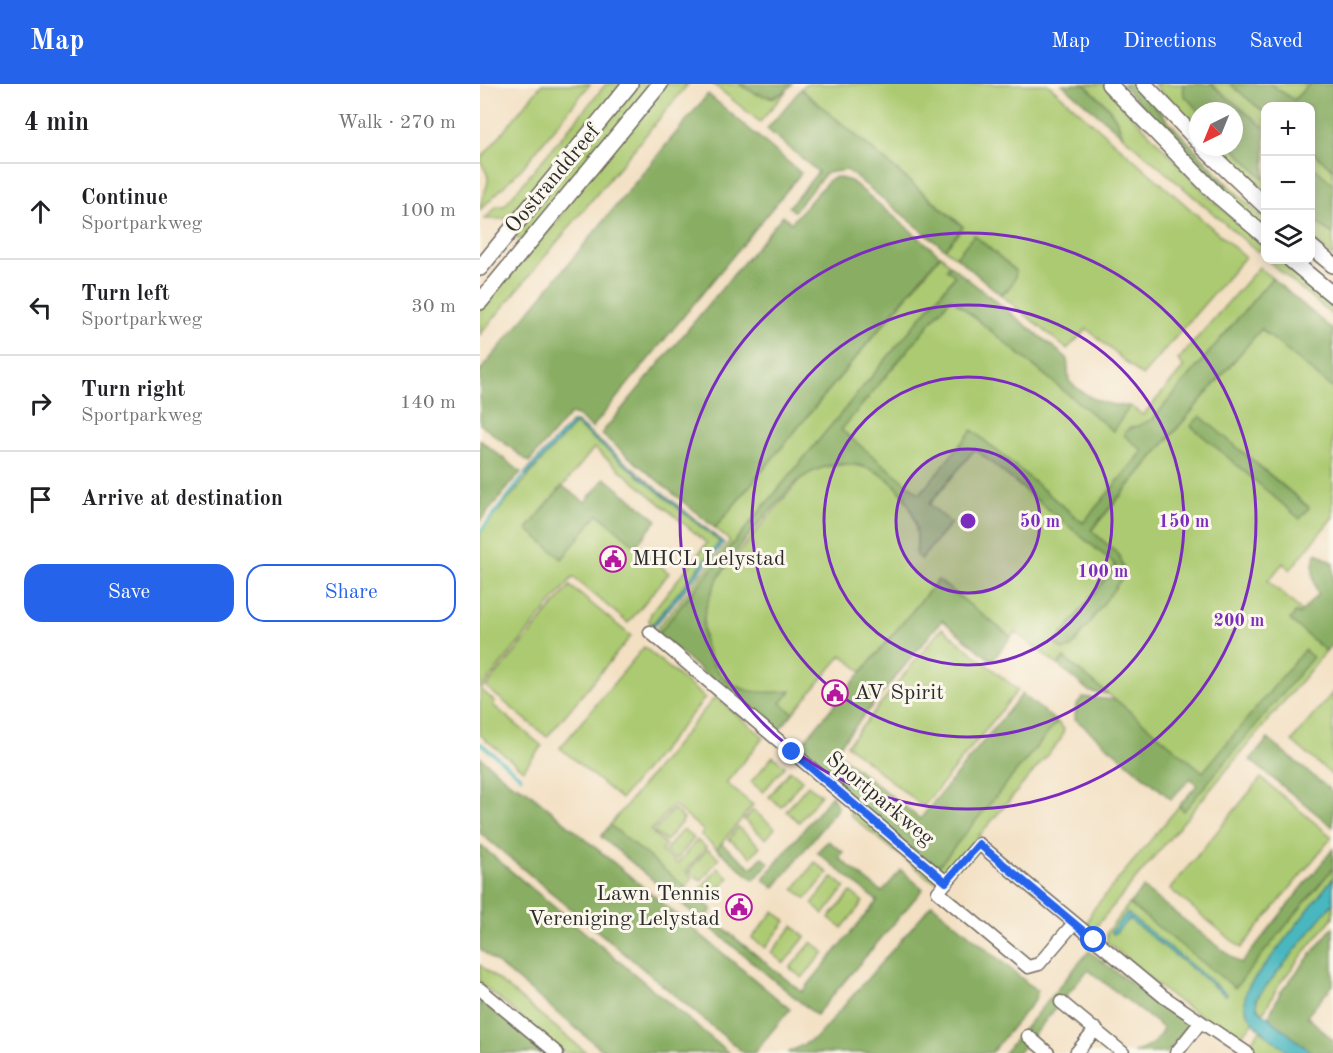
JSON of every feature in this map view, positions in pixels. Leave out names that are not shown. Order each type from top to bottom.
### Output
[{"type":"main road","name":"Oostranddreef","points":[[480,268],[630,84]]},
{"type":"main road","name":"Oostranddreef","points":[[480,302],[660,84]]},
{"type":"main road","points":[[1109,84],[1217,195],[1261,233]]},
{"type":"main road","points":[[1144,84],[1189,132]]},
{"type":"main road","points":[[1212,156],[1261,202]]},
{"type":"main road","points":[[1315,250],[1333,266]]},
{"type":"main road","points":[[1297,264],[1333,295]]},
{"type":"street","name":"Sportparkweg","points":[[650,632],[946,882]]},
{"type":"street","points":[[1074,923],[1039,964],[1028,967],[938,892],[979,844],[1164,997],[1247,1053]]},
{"type":"street","points":[[480,989],[557,1053]]},
{"type":"street","points":[[1061,1002],[1123,1053]]},
{"type":"street","points":[[1176,1053],[1200,1023]]},
{"type":"street","points":[[1076,1053],[1096,1029]]},
{"type":"street","points":[[1029,1036],[1048,1053]]},
{"type":"green space","points":[[542,84],[590,84],[523,167],[480,210],[488,178],[480,160]]},
{"type":"green space","points":[[606,84],[626,84],[563,159],[506,219],[485,219],[497,206],[504,206]]},
{"type":"green space","points":[[633,84],[656,84],[523,240],[513,238]]},
{"type":"green space","points":[[664,84],[688,84],[480,335],[480,306],[559,219],[573,194]]},
{"type":"green space","points":[[713,84],[739,84],[756,94],[774,98],[787,90],[760,122]]},
{"type":"green space","points":[[739,84],[792,84],[779,95],[766,96]]},
{"type":"green space","points":[[805,84],[1048,84],[1245,257],[1142,376],[1087,329],[1067,349],[1000,294],[1008,290],[1016,271],[974,235],[956,257],[945,249],[963,226],[801,89]]},
{"type":"green space","points":[[1062,84],[1084,84],[1112,113],[1122,135]]},
{"type":"green space","points":[[1084,84],[1103,84],[1213,201],[1261,244],[1258,252],[1122,135],[1116,119],[1102,101]]},
{"type":"green space","points":[[1122,84],[1134,84],[1189,143],[1189,156],[1201,156],[1227,184],[1220,191]]},
{"type":"green space","points":[[1154,84],[1183,84],[1184,95],[1191,102],[1189,122]]},
{"type":"green space","points":[[1183,84],[1211,84],[1233,102],[1191,102],[1184,95]]},
{"type":"green space","points":[[1211,84],[1230,84],[1261,110],[1261,125],[1243,110],[1243,102],[1233,102]]},
{"type":"green space","points":[[1230,84],[1270,84],[1294,100],[1309,84],[1333,84],[1333,169],[1315,154],[1315,102],[1261,102],[1261,110]]},
{"type":"green space","points":[[1270,84],[1309,84],[1294,100]]},
{"type":"green space","points":[[801,89],[963,227],[945,249],[847,170],[826,173],[794,211],[789,207],[818,172],[767,129]]},
{"type":"green space","points":[[708,94],[801,173],[592,428],[577,416],[570,414],[529,462],[480,424],[480,371]]},
{"type":"green space","points":[[1243,110],[1261,125],[1261,176],[1241,156],[1243,156]]},
{"type":"green space","points":[[1315,155],[1333,169],[1333,184],[1315,168]]},
{"type":"green space","points":[[1221,156],[1241,156],[1261,176],[1261,195]]},
{"type":"green space","points":[[1315,168],[1333,184],[1333,234],[1315,221]]},
{"type":"green space","points":[[836,177],[851,181],[940,255],[715,528],[601,434],[783,215],[791,223],[830,179]]},
{"type":"green space","points":[[1227,184],[1261,216],[1261,227],[1220,191]]},
{"type":"green space","points":[[1315,221],[1333,234],[1333,257],[1315,241]]},
{"type":"green space","points":[[974,235],[1016,271],[1011,285],[1000,294],[956,257]]},
{"type":"green space","points":[[941,255],[950,265],[947,269],[955,276],[658,634],[655,631],[730,541],[715,528]]},
{"type":"green space","points":[[1272,264],[1285,264],[1333,305],[1333,316]]},
{"type":"green space","points":[[950,265],[1067,358],[1069,381],[1076,387],[1104,403],[1130,406],[1113,431],[951,298],[841,430],[920,494],[972,430],[1083,523],[1143,451],[1124,435],[1126,431],[1153,419],[1272,278],[1333,330],[1333,389],[1261,329],[1091,530],[1119,555],[1125,574],[1071,648],[1064,650],[1055,644],[1116,565],[975,449],[929,504],[951,523],[921,559],[916,555],[916,529],[909,506],[896,487],[879,473],[859,465],[837,464],[814,471],[792,486],[740,546],[711,593],[704,618],[704,642],[714,666],[729,682],[758,692],[791,691],[781,703],[793,713],[776,734],[658,634],[955,276],[947,269]]},
{"type":"green space","points":[[1259,267],[1272,278],[1153,419],[1141,426],[1129,427],[1125,435],[1143,451],[1083,523],[973,431],[920,495],[841,430],[951,298],[1113,431],[1130,406],[1143,415],[1184,367],[1178,360]]},
{"type":"green space","points":[[1261,329],[1333,389],[1333,517],[1290,570],[1283,563],[1268,581],[1302,611],[1299,615],[1296,612],[1313,640],[1326,651],[1094,929],[1089,928],[1087,924],[1092,911],[1179,806],[1184,810],[1312,658],[1305,650],[1203,772],[1064,658],[1058,665],[1015,632],[1011,637],[938,580],[862,672],[842,655],[793,713],[781,703],[790,692],[746,691],[726,679],[715,668],[708,654],[704,638],[706,605],[719,576],[801,478],[823,468],[845,465],[866,468],[884,476],[900,490],[911,508],[916,530],[916,555],[921,559],[951,523],[929,505],[975,449],[1116,565],[1055,643],[1064,650],[1125,574],[1119,555],[1091,531]],"holes":[[[1200,417],[1309,507],[1192,427]]]},
{"type":"green space","points":[[1200,416],[1309,508],[1300,519],[1191,426]]},
{"type":"green space","points":[[574,423],[720,542],[651,626],[649,620],[651,613],[707,543],[594,448],[528,529],[598,514],[669,573],[628,623],[573,577],[481,689],[495,702],[493,705],[542,746],[523,770],[480,735],[480,532]]},
{"type":"green space","points":[[480,440],[521,472],[480,521]]},
{"type":"green space","points":[[605,478],[657,520],[636,546],[598,514],[562,559],[527,529],[562,486],[585,502]]},
{"type":"green space","points":[[1317,553],[1333,563],[1333,643],[1326,651],[1290,620],[1296,612],[1299,615],[1318,594],[1313,573]]},
{"type":"green space","points":[[938,580],[1011,637],[992,661],[942,620],[835,751],[920,819],[1022,694],[1057,722],[933,873],[796,751]]},
{"type":"green space","points":[[570,586],[631,636],[547,737],[486,687]]},
{"type":"green space","points":[[942,628],[1018,690],[923,807],[847,745]]},
{"type":"green space","points":[[644,647],[705,698],[621,799],[560,748]]},
{"type":"green space","points":[[1304,650],[1313,657],[1184,811],[1179,806],[1197,785],[1191,778],[1171,799],[1075,719],[1076,705],[1083,697],[1116,700],[1203,772]]},
{"type":"green space","points":[[1064,658],[1108,694],[1090,692],[1058,665]]},
{"type":"green space","points":[[1333,692],[1333,776],[1292,741]]},
{"type":"green space","points":[[715,697],[764,737],[726,783],[753,805],[717,849],[701,835],[704,831],[673,805],[651,831],[666,845],[661,851],[677,864],[697,840],[706,847],[686,871],[693,878],[685,887],[610,825]]},
{"type":"green space","points":[[1057,722],[1064,729],[1061,739],[946,875],[936,881],[930,879],[851,816],[848,803],[933,872]]},
{"type":"green space","points":[[1268,739],[1333,792],[1333,827],[1250,760]]},
{"type":"green space","points":[[773,756],[785,766],[763,792],[751,782]]},
{"type":"green space","points":[[480,757],[511,783],[526,790],[790,1009],[754,1053],[744,1053],[480,833]]},
{"type":"green space","points":[[790,770],[802,780],[781,807],[769,797]]},
{"type":"green space","points":[[1261,778],[1332,837],[1241,948],[1170,889]]},
{"type":"green space","points":[[808,785],[821,795],[799,822],[786,811]]},
{"type":"green space","points":[[832,795],[838,808],[774,888],[763,879]]},
{"type":"green space","points":[[673,809],[684,819],[666,841],[654,832]]},
{"type":"green space","points":[[753,810],[775,828],[766,839],[744,820]]},
{"type":"green space","points":[[610,825],[712,909],[708,916],[802,992],[877,901],[817,852],[828,841],[843,852],[839,858],[882,892],[901,870],[923,889],[816,1015],[601,837]]},
{"type":"green space","points":[[738,827],[760,846],[751,857],[729,839]]},
{"type":"green space","points":[[683,829],[694,838],[676,860],[665,851]]},
{"type":"green space","points":[[721,843],[752,868],[762,857],[769,863],[754,880],[717,849]]},
{"type":"green space","points":[[480,845],[729,1053],[606,1053],[480,949]]},
{"type":"green space","points":[[707,849],[719,858],[701,881],[689,871]]},
{"type":"green space","points":[[1333,849],[1333,868],[1235,988],[1129,904],[1143,888],[1241,964]]},
{"type":"green space","points":[[815,862],[828,873],[806,899],[794,889]]},
{"type":"green space","points":[[718,868],[729,877],[711,900],[699,891]]},
{"type":"green space","points":[[1333,868],[1333,878],[1248,987],[1246,1011],[1254,1022],[1237,1040],[1169,995],[1107,942],[1107,932],[1129,904],[1235,987]]},
{"type":"green space","points":[[833,877],[845,887],[824,914],[812,904]]},
{"type":"green space","points":[[851,892],[863,902],[842,928],[829,918]]},
{"type":"green space","points":[[1333,903],[1333,917],[1280,983],[1263,1013],[1256,1005],[1259,993]]},
{"type":"green space","points":[[932,904],[1037,991],[1035,1000],[991,1053],[788,1053],[817,1037]]},
{"type":"green space","points":[[774,911],[786,921],[765,948],[752,938]]},
{"type":"green space","points":[[793,926],[805,937],[784,963],[771,953]]},
{"type":"green space","points":[[1333,927],[1333,985],[1307,1016],[1333,1040],[1333,1053],[1312,1053],[1268,1018],[1280,993]]},
{"type":"green space","points":[[812,942],[824,952],[802,978],[790,968]]},
{"type":"green space","points":[[1089,951],[1163,1008],[1189,1024],[1167,1053],[1133,1053],[1151,1044],[1158,1038],[1163,1028],[1088,970],[1018,1053],[1004,1053]]},
{"type":"green space","points":[[480,965],[587,1053],[565,1053],[480,983]]},
{"type":"green space","points":[[480,1000],[545,1053],[480,1053]]},
{"type":"green space","points":[[1261,1029],[1289,1053],[1257,1053],[1247,1047]]},
{"type":"water","points":[[572,422],[576,422],[724,543],[653,628],[651,626],[720,542],[575,424],[527,476],[524,474]]},
{"type":"water","points":[[1333,878],[1333,903],[1256,999],[1258,1009],[1312,1053],[1289,1053],[1256,1025],[1246,1007],[1245,998],[1248,987]]},
{"type":"water","points":[[1127,913],[1227,994],[1225,995],[1129,919],[1114,934],[1111,932]]},
{"type":"waterway","points":[[480,532],[525,475]]},
{"type":"waterway","points":[[480,743],[521,777]]},
{"type":"place","name":"MHCL Lelystad","points":[[613,559]]},
{"type":"place","name":"AV Spirit","points":[[835,693]]},
{"type":"place","name":"Lawn Tennis Vereniging Lelystad","points":[[739,907]]},
{"type":"route","points":[[792,752],[946,882],[979,844],[1094,940]]}]
